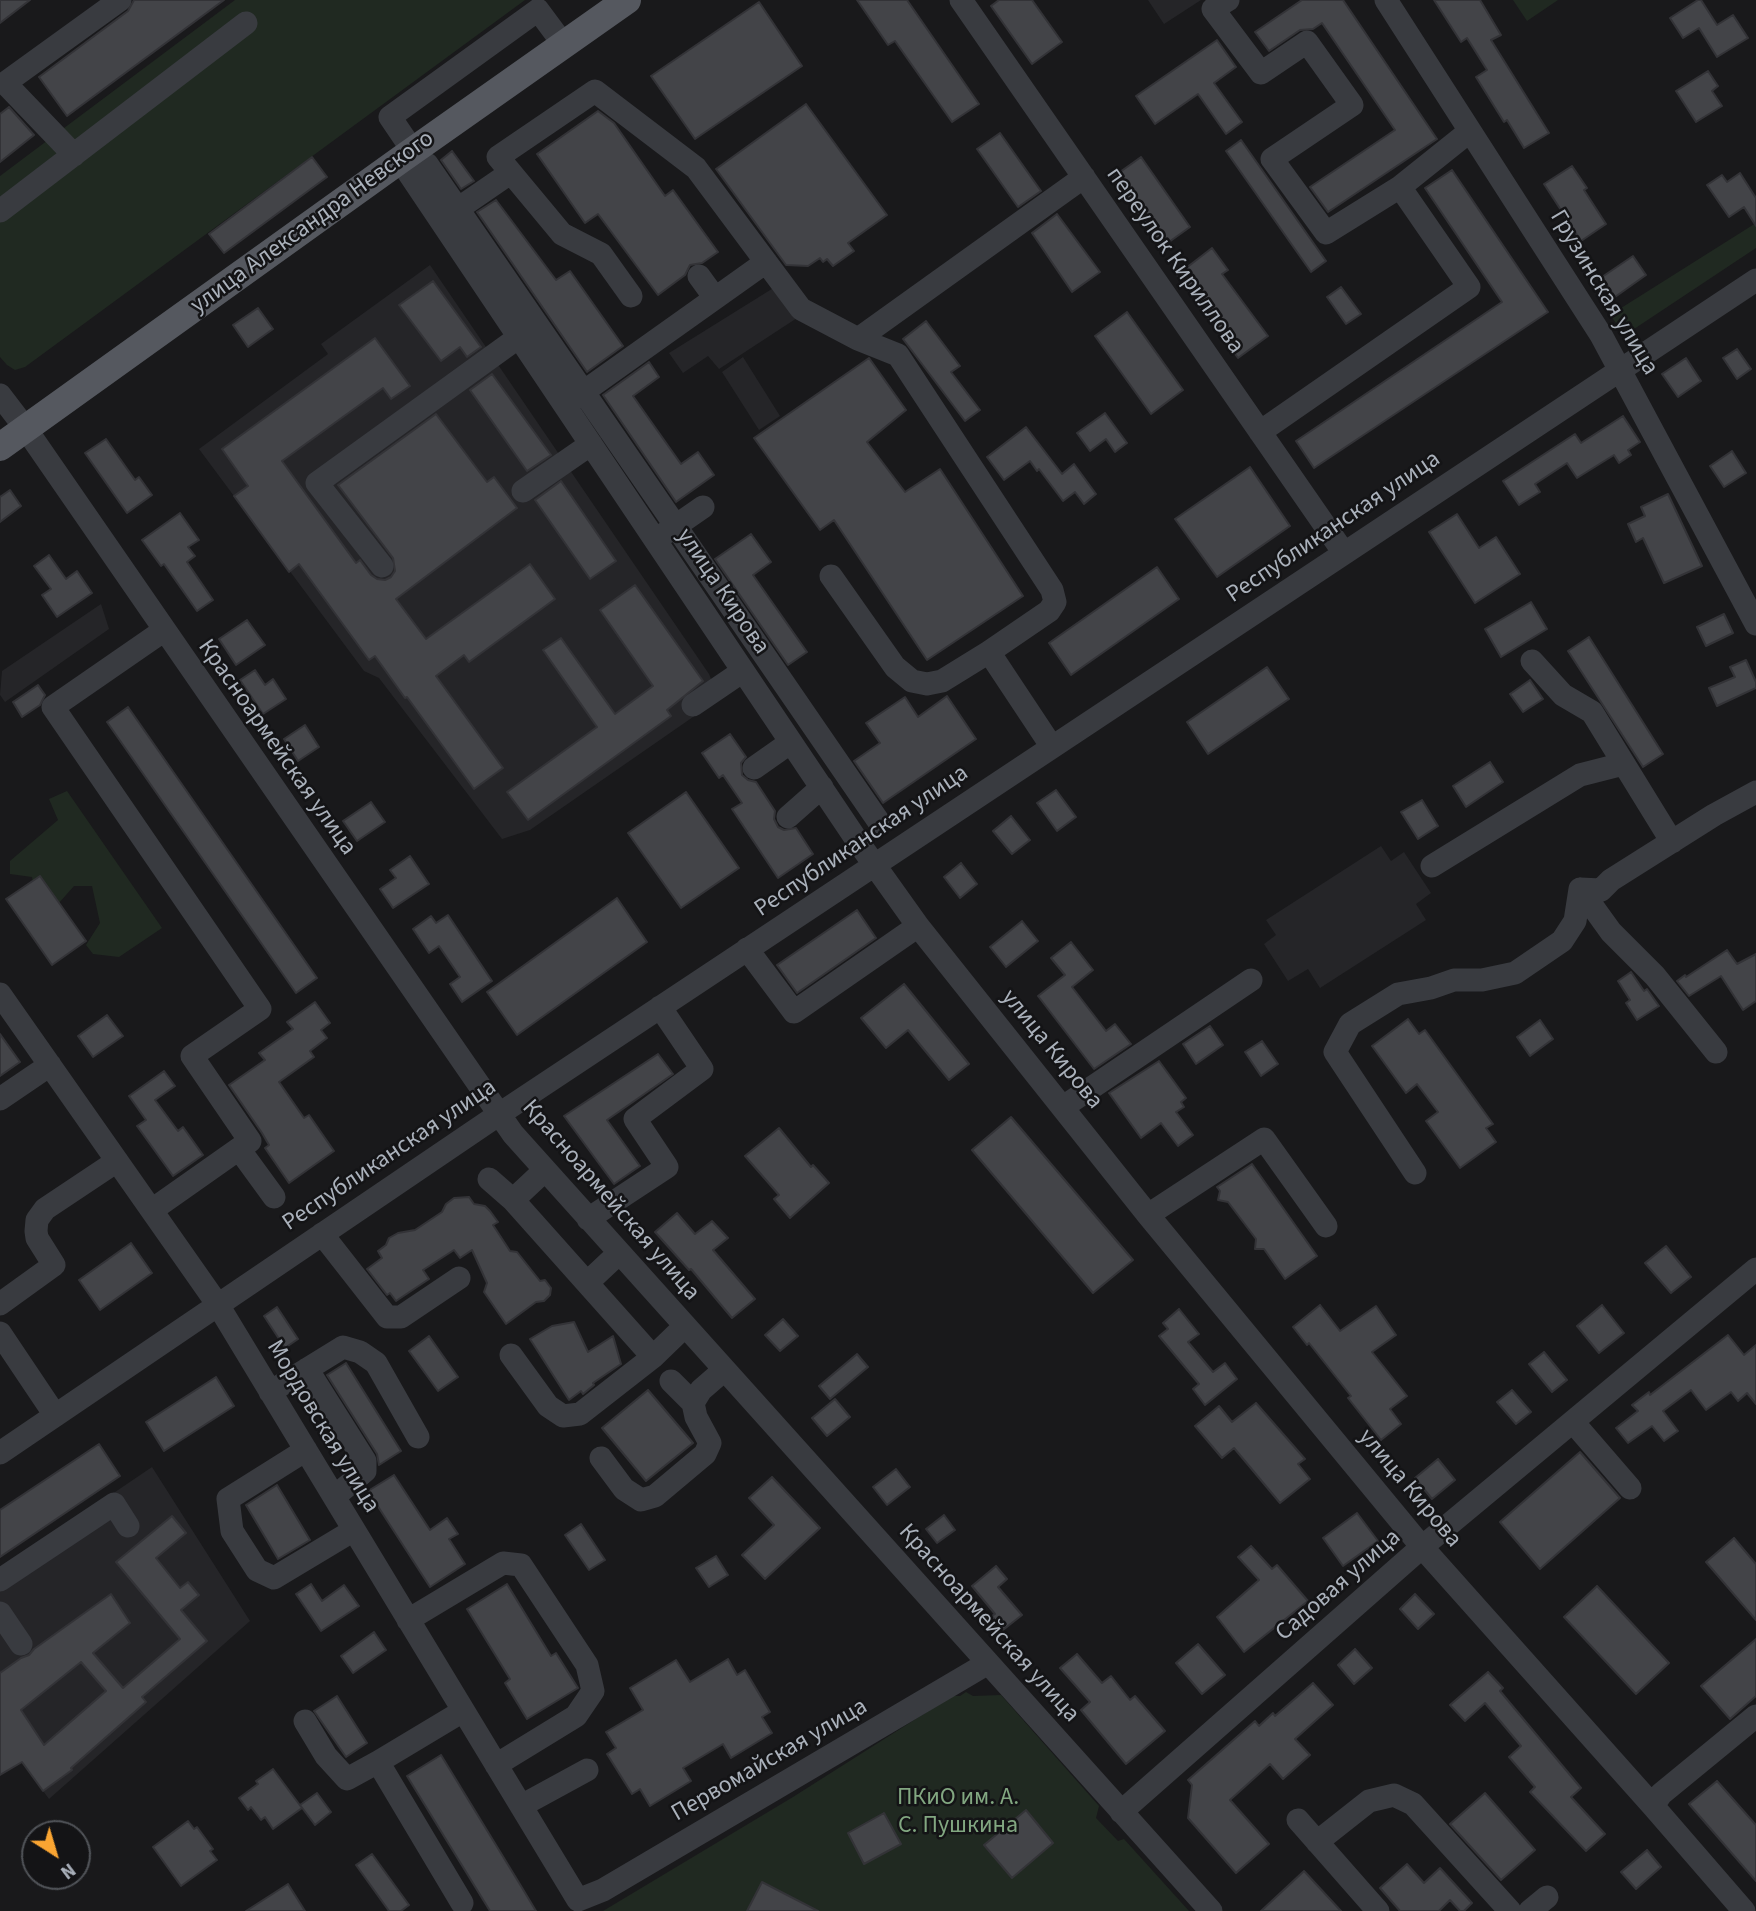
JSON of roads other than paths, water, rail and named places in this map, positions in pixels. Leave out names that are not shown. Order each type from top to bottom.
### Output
[{"type":"main road","name":"улица Александра Невского","points":[[0,447],[413,158],[627,0]]},
{"type":"street","points":[[74,155],[2,83],[120,0]]},
{"type":"street","name":"переулок Кириллова","points":[[961,0],[1344,553]]},
{"type":"street","points":[[1228,0],[1213,9],[1261,73],[1307,42],[1352,105],[1272,159],[1326,233],[1400,187],[1470,131]]},
{"type":"street","name":"Грузинская улица","points":[[1387,0],[1621,369],[1756,624]]},
{"type":"street","name":"улица Кирова","points":[[564,45],[538,10],[390,117],[519,337],[874,865],[918,926],[1148,1215],[1422,1547],[1744,1911]]},
{"type":"street","points":[[0,211],[246,23]]},
{"type":"street","points":[[631,296],[601,254],[562,234],[498,157],[595,91],[696,168],[801,309],[858,339],[898,355],[1052,590],[1055,602],[1049,611],[989,652],[968,673],[927,684],[912,681],[895,667],[831,576]]},
{"type":"street","points":[[510,173],[449,215],[584,391],[879,822]]},
{"type":"street","points":[[858,339],[1084,177]]},
{"type":"street","points":[[1260,432],[1469,287],[1400,187]]},
{"type":"street","points":[[565,405],[766,262]]},
{"type":"street","points":[[699,276],[715,298]]},
{"type":"street","name":"Республиканская улица","points":[[0,1453],[498,1115],[1756,280]]},
{"type":"street","points":[[382,566],[317,483],[519,337]]},
{"type":"street","name":"Красноармейская улица","points":[[0,396],[26,429],[498,1115],[588,1219],[1211,1911]]},
{"type":"street","points":[[523,491],[591,444]]},
{"type":"street","points":[[655,540],[703,507]]},
{"type":"street","points":[[152,1210],[250,1141],[192,1056],[260,1009],[53,707],[163,631]]},
{"type":"street","points":[[989,652],[1052,747]]},
{"type":"street","points":[[1532,661],[1563,695],[1592,712],[1672,842]]},
{"type":"street","points":[[693,705],[743,671]]},
{"type":"street","points":[[754,768],[791,742]]},
{"type":"street","points":[[1432,866],[1580,775],[1623,764]]},
{"type":"street","points":[[788,817],[822,787]]},
{"type":"street","points":[[1580,889],[1601,890],[1611,880],[1756,792]]},
{"type":"street","points":[[1580,889],[1611,932],[1655,976],[1716,1052]]},
{"type":"street","points":[[1415,1173],[1335,1052],[1350,1024],[1398,994],[1454,981],[1482,980],[1515,973],[1562,941],[1575,922],[1580,889]]},
{"type":"street","points":[[747,949],[793,1012],[918,926]]},
{"type":"street","points":[[1063,1107],[1251,981]]},
{"type":"street","name":"Мордовская улица","points":[[0,994],[218,1305],[578,1900]]},
{"type":"street","points":[[588,1219],[667,1167],[635,1119],[702,1069],[660,1007]]},
{"type":"street","points":[[0,1099],[50,1065]]},
{"type":"street","points":[[1148,1215],[1264,1139],[1326,1226]]},
{"type":"street","points":[[239,1149],[274,1197]]},
{"type":"street","points":[[0,1304],[54,1265],[37,1238],[37,1220],[45,1209],[117,1161]]},
{"type":"street","points":[[513,1200],[545,1170]]},
{"type":"street","points":[[489,1178],[513,1200],[653,1357]]},
{"type":"street","points":[[322,1234],[387,1317],[401,1317],[459,1278]]},
{"type":"street","points":[[587,1283],[619,1253]]},
{"type":"street","name":"Садовая улица","points":[[1121,1812],[1422,1547],[1756,1269]]},
{"type":"street","points":[[511,1355],[548,1406],[563,1416],[580,1414],[653,1357],[685,1326]]},
{"type":"street","points":[[0,1333],[55,1415]]},
{"type":"street","points":[[270,1392],[343,1347],[360,1352],[376,1363],[418,1437]]},
{"type":"street","points":[[307,1369],[365,1461],[365,1471],[334,1497]]},
{"type":"street","points":[[692,1403],[701,1390],[724,1370]]},
{"type":"street","points":[[601,1458],[624,1489],[641,1500],[655,1496],[705,1454],[710,1443],[692,1403],[671,1381]]},
{"type":"street","points":[[1573,1422],[1630,1488]]},
{"type":"street","points":[[306,1450],[228,1499],[232,1531],[257,1570],[274,1578],[354,1530]]},
{"type":"street","points":[[0,1580],[114,1504],[128,1526]]},
{"type":"street","points":[[408,1620],[503,1563],[521,1564],[587,1665],[593,1690],[576,1716],[496,1765]]},
{"type":"street","points":[[0,1613],[21,1644]]},
{"type":"street","name":"Первомайская улица","points":[[578,1900],[603,1890],[988,1663]]},
{"type":"street","points":[[305,1721],[326,1756],[347,1779],[463,1711]]},
{"type":"street","points":[[1653,1805],[1661,1794],[1756,1716]]},
{"type":"street","points":[[378,1762],[463,1903]]},
{"type":"street","points":[[521,1806],[587,1770]]},
{"type":"street","points":[[1317,1842],[1368,1801],[1394,1795],[1413,1804],[1510,1911]]},
{"type":"street","points":[[1298,1820],[1378,1911]]},
{"type":"park label","name":"ПКиО им. А. С. Пушкина","points":[[958,1813]]}]
